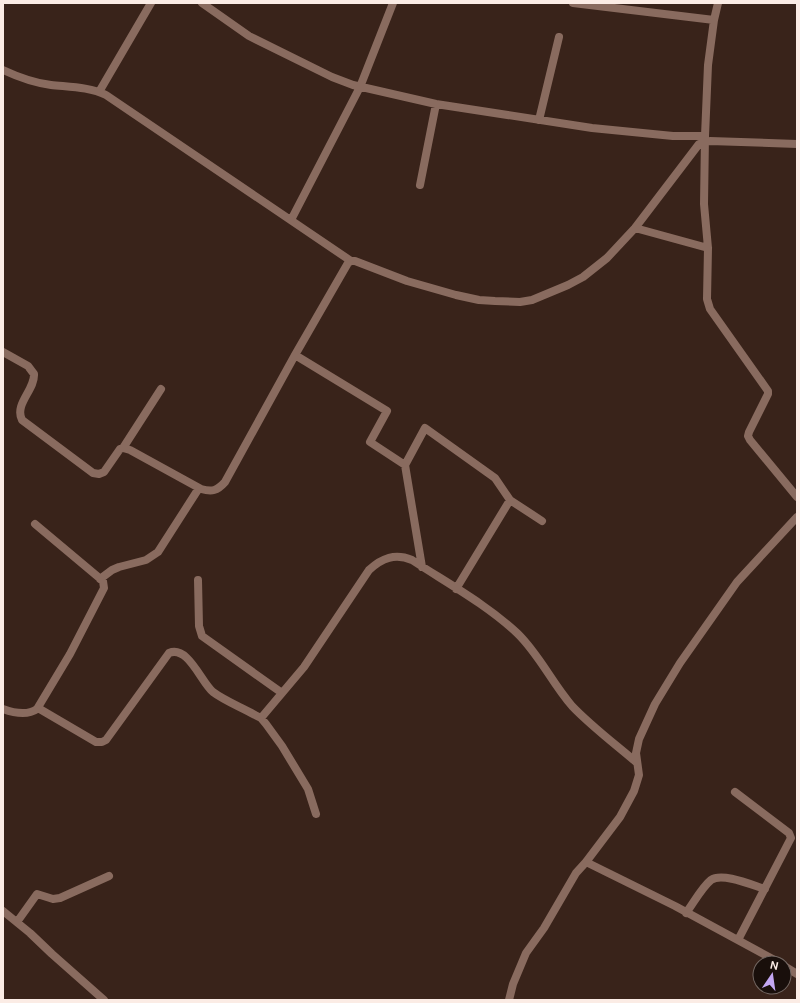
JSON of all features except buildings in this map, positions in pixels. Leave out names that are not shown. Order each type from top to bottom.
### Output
[{"type":"street","points":[[99,92],[150,3]]},
{"type":"street","points":[[202,3],[237,28],[262,43],[332,77],[360,87],[436,104],[592,128],[705,139],[797,144]]},
{"type":"street","points":[[291,220],[360,87],[393,3]]},
{"type":"street","points":[[573,3],[714,20]]},
{"type":"street","points":[[718,3],[714,20],[708,65],[705,139],[704,204],[708,248],[708,304],[768,391],[768,394],[748,436],[797,497]]},
{"type":"street","points":[[540,120],[559,37]]},
{"type":"street","points":[[3,70],[28,80],[99,92],[106,95],[351,261],[355,261],[407,281],[456,295],[480,300],[520,302],[532,300],[583,277],[607,258],[635,228],[695,148],[705,139]]},
{"type":"street","points":[[420,185],[436,104]]},
{"type":"street","points":[[635,228],[708,248]]},
{"type":"street","points":[[123,448],[130,450],[199,488],[212,491],[220,488],[225,482],[348,263],[351,261]]},
{"type":"street","points":[[3,352],[28,366],[34,374],[34,382],[20,408],[20,416],[25,423],[96,473],[104,472],[120,449],[123,448],[161,389]]},
{"type":"street","points":[[295,355],[387,411],[370,442],[405,465]]},
{"type":"street","points":[[422,567],[405,465],[425,428],[495,478],[510,500],[542,521]]},
{"type":"street","points":[[100,578],[119,567],[146,560],[158,552],[199,488]]},
{"type":"street","points":[[456,589],[510,500]]},
{"type":"street","points":[[509,1000],[513,984],[526,953],[544,928],[576,873],[586,862],[627,806],[638,779],[636,750],[644,727],[655,704],[680,663],[737,582],[797,517]]},
{"type":"street","points":[[3,709],[32,713],[38,708],[70,654],[104,588],[103,581],[100,578],[35,524]]},
{"type":"street","points":[[261,718],[304,667],[370,570],[377,563],[391,557],[405,557],[484,607],[518,634],[571,705],[636,762]]},
{"type":"street","points":[[198,580],[198,621],[202,636],[282,693]]},
{"type":"street","points":[[38,708],[96,742],[102,742],[106,740],[169,653],[180,653],[193,664],[204,682],[214,692],[261,718],[282,746],[308,789],[316,814]]},
{"type":"street","points":[[735,792],[791,836],[738,940]]},
{"type":"street","points":[[586,862],[765,955]]},
{"type":"street","points":[[17,922],[37,894],[53,899],[60,898],[109,876]]},
{"type":"street","points":[[686,913],[707,883],[717,877],[725,877],[765,889]]},
{"type":"street","points":[[3,911],[104,1000]]}]
